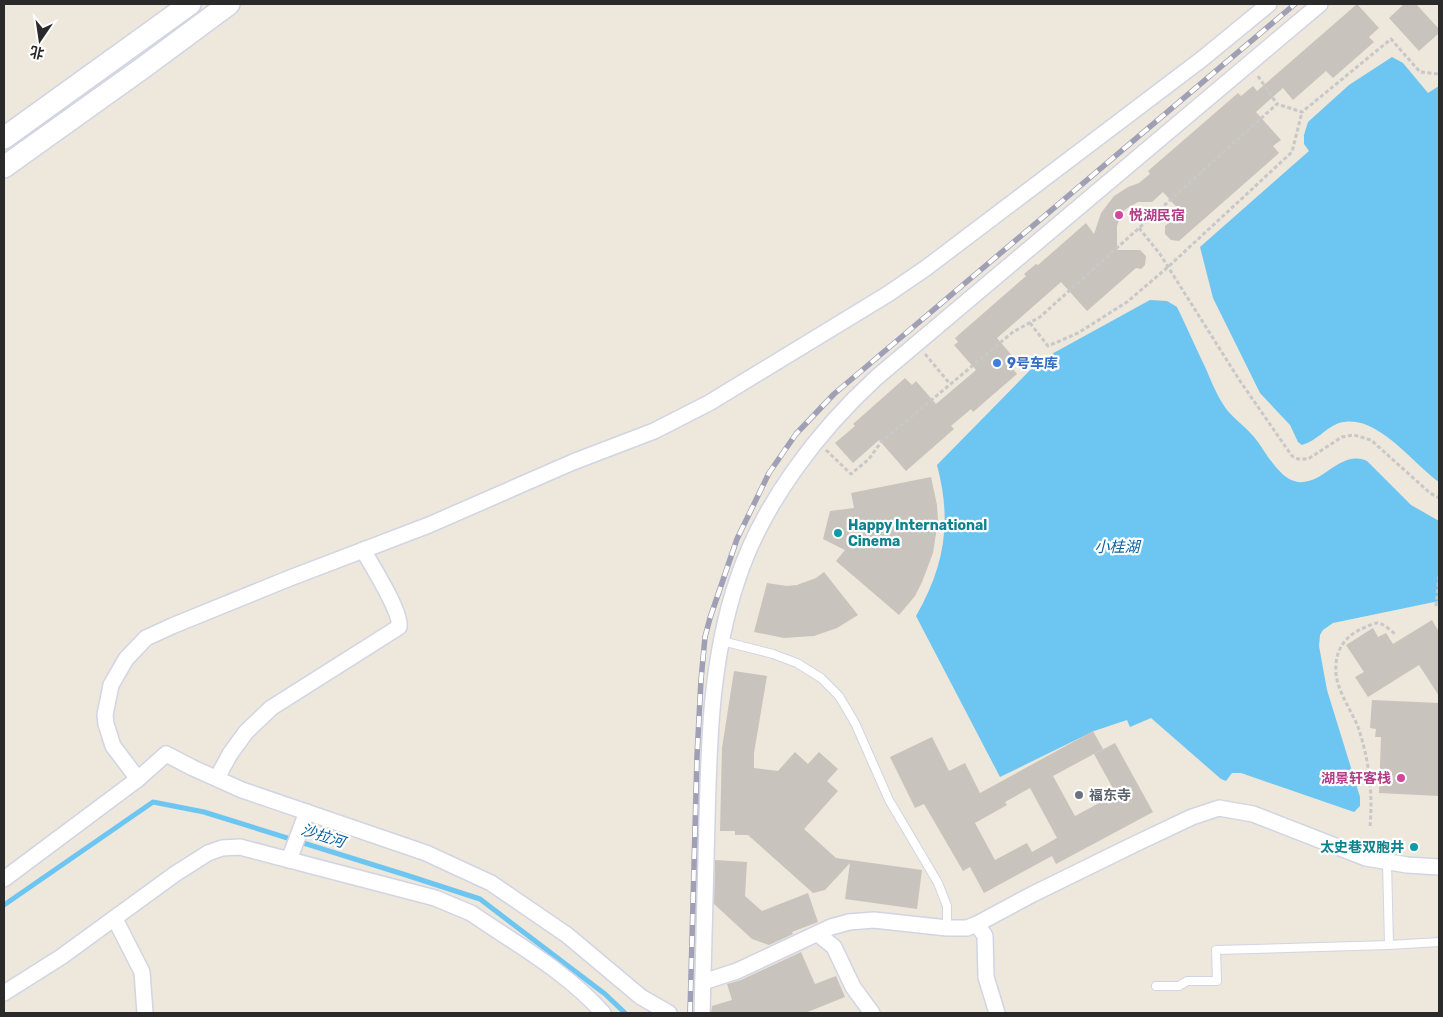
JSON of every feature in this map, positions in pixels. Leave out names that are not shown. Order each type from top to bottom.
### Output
[{"type":"main road","points":[[4,138],[190,4]]},
{"type":"main road","points":[[4,167],[229,4]]},
{"type":"street","points":[[138,780],[113,746],[106,724],[106,715],[111,684],[136,648],[146,638],[290,578],[429,525],[573,462],[654,431],[709,402],[888,294],[926,268],[1202,59],[1269,4]]},
{"type":"street","points":[[702,1013],[711,704],[729,606],[747,555],[760,528],[788,480],[816,441],[856,396],[1320,4]]},
{"type":"street","points":[[217,778],[230,754],[246,732],[271,708],[399,627],[400,622],[395,608],[363,550]]},
{"type":"street","points":[[4,879],[138,780],[166,754],[242,790],[305,816],[426,853],[491,884],[567,935],[641,997],[669,1013]]},
{"type":"street","points":[[703,982],[737,971],[840,925],[862,920],[947,928],[967,928],[1135,844],[1192,817],[1219,808],[1253,814],[1366,858],[1439,868]]},
{"type":"street","points":[[290,856],[305,816]]},
{"type":"street","points":[[4,993],[61,957],[175,874],[208,853],[222,848],[240,847],[290,856],[435,898],[471,913],[566,978],[603,1013]]},
{"type":"street","points":[[115,919],[142,972],[145,1013]]},
{"type":"street","points":[[977,924],[985,936],[986,977],[997,1013]]},
{"type":"street","points":[[818,934],[834,947],[853,987],[872,1013]]},
{"type":"lane","points":[[722,641],[773,654],[797,663],[822,678],[839,696],[855,723],[889,800],[938,882],[947,906],[947,928]]},
{"type":"lane","points":[[1387,862],[1389,945]]},
{"type":"lane","points":[[1156,986],[1179,986],[1187,981],[1217,981],[1216,950],[1439,942]]},
{"type":"path","points":[[1030,323],[1048,346],[1078,333],[1127,302],[1168,267],[1292,152],[1302,112],[1391,39],[1420,72],[1439,74]]},
{"type":"path","points":[[1250,63],[1277,104],[1302,112]]},
{"type":"path","points":[[816,441],[851,474],[869,458],[881,442],[950,384],[1013,332],[1040,317],[1277,104]]},
{"type":"path","points":[[1139,228],[1168,267],[1240,381],[1292,456],[1298,459],[1308,459],[1342,436],[1360,435],[1371,440],[1430,493],[1439,498]]},
{"type":"path","points":[[916,344],[950,384]]},
{"type":"path","points":[[1436,606],[1439,574]]},
{"type":"path","points":[[1370,826],[1369,769],[1358,728],[1338,682],[1336,668],[1339,649],[1353,632],[1376,623],[1383,624],[1396,635]]},
{"type":"water","points":[[1392,57],[1403,63],[1428,93],[1439,86],[1439,482],[1392,441],[1366,425],[1353,422],[1339,423],[1307,443],[1302,445],[1298,442],[1290,425],[1260,393],[1213,298],[1200,247],[1309,151],[1304,144],[1304,135],[1308,122],[1349,85]]},
{"type":"water","name":"小桂湖","points":[[1150,300],[1167,301],[1177,307],[1215,390],[1224,405],[1230,414],[1248,430],[1273,464],[1285,476],[1298,482],[1307,481],[1348,460],[1367,461],[1411,505],[1439,521],[1439,601],[1333,623],[1323,630],[1320,635],[1319,646],[1327,690],[1360,797],[1360,806],[1354,812],[1241,773],[1232,773],[1226,781],[1221,779],[1151,718],[1130,727],[1127,720],[1094,731],[1000,777],[916,616],[934,579],[943,543],[944,505],[937,465],[1039,361]]},
{"type":"building","points":[[1357,4],[1379,28],[1369,37],[1374,42],[1333,78],[1326,71],[1293,100],[1283,88],[1256,112],[1281,140],[1273,146],[1279,153],[1179,241],[1171,240],[1165,234],[1165,226],[1181,212],[1163,192],[1152,202],[1138,202],[1126,209],[1121,214],[1117,226],[1117,250],[1140,250],[1146,256],[1145,265],[1141,269],[1136,268],[1087,311],[1061,282],[997,338],[1014,358],[1008,363],[1017,374],[973,412],[971,409],[951,426],[954,429],[906,471],[879,440],[853,463],[835,443],[855,426],[853,424],[905,378],[912,385],[916,381],[936,404],[976,370],[954,345],[958,342],[955,338],[1026,276],[1024,274],[1036,264],[1038,265],[1086,223],[1094,234],[1101,213],[1114,196],[1128,187],[1139,183],[1150,174],[1148,171],[1238,93],[1241,96],[1253,86],[1257,91]]},
{"type":"building","points":[[1404,4],[1416,4],[1439,29],[1439,33],[1419,51],[1389,18]]},
{"type":"building","points":[[931,477],[937,505],[938,521],[933,553],[915,596],[899,615],[836,561],[845,550],[823,539],[830,511],[854,508],[851,493]]},
{"type":"building","points":[[824,572],[858,615],[837,628],[814,636],[784,638],[754,632],[767,583],[787,586],[797,585],[816,578]]},
{"type":"building","points":[[1432,620],[1439,632],[1439,696],[1419,665],[1368,697],[1355,677],[1364,672],[1346,645],[1373,628],[1378,637],[1386,633],[1393,644]]},
{"type":"building","points":[[734,671],[767,676],[754,753],[754,768],[778,771],[795,752],[808,764],[819,752],[838,769],[827,781],[838,791],[804,829],[836,858],[922,870],[917,909],[845,899],[850,863],[825,890],[813,893],[748,835],[735,835],[735,831],[720,831],[722,748]]},
{"type":"building","points":[[1372,700],[1439,703],[1439,796],[1379,793],[1381,737],[1375,737],[1376,729],[1370,728]]},
{"type":"building","points":[[1093,731],[1103,749],[1053,776],[1075,816],[1116,794],[1094,754],[1115,743],[1153,812],[1056,864],[1052,856],[984,893],[970,867],[963,871],[924,804],[915,808],[890,757],[932,737],[949,771],[965,763],[980,793]],"holes":[[[1030,788],[1057,838],[1032,852],[1027,843],[995,860],[975,823],[1007,805],[1005,802]]]},
{"type":"building","points":[[715,860],[747,862],[745,896],[762,911],[808,893],[818,922],[792,932],[793,934],[769,945],[752,939],[714,904]]},
{"type":"building","points":[[801,952],[815,984],[836,976],[845,997],[805,1013],[711,1013],[712,1006],[732,1000],[727,984],[741,980]]},
{"type":"waterway","name":"沙拉河","points":[[4,905],[153,802],[204,812],[480,899],[605,994],[625,1013]]},
{"type":"railway","points":[[690,1013],[697,756],[705,637],[737,539],[769,473],[796,434],[834,394],[1295,4]]},
{"type":"place","name":"悦湖民宿","points":[[1119,215]]},
{"type":"place","name":"9号车库","points":[[997,363]]},
{"type":"place","name":"Happy International Cinema","points":[[838,533]]},
{"type":"place","name":"湖景轩客栈","points":[[1401,778]]},
{"type":"place","name":"福东寺","points":[[1079,795]]},
{"type":"place","name":"太史巷双胞井","points":[[1414,847]]}]
